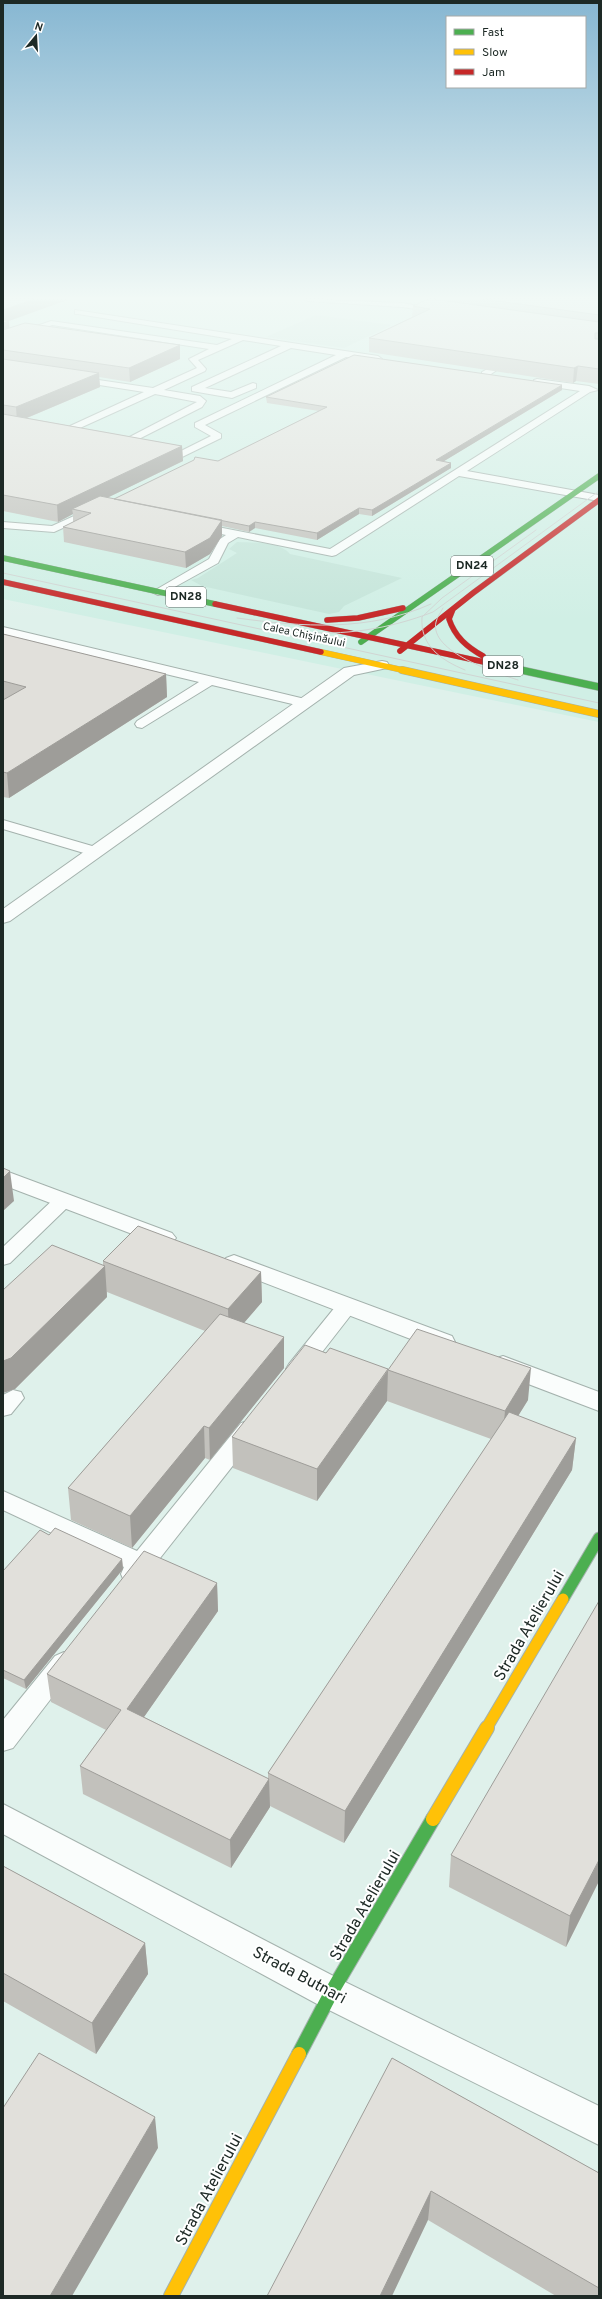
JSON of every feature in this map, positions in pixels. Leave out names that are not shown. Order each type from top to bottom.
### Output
[{"type":"main road","name":"DN24","points":[[340,656],[599,476]]},
{"type":"main road","name":"DN24","points":[[382,665],[599,499]]},
{"type":"main road","name":"Calea Chișinăului","points":[[3,558],[599,687]]},
{"type":"main road","name":"Calea Chișinăului","points":[[3,582],[599,714]]},
{"type":"main road","points":[[261,613],[312,620],[336,620],[379,614],[421,601]]},
{"type":"main road","points":[[454,609],[449,619],[455,636],[461,643],[500,665]]},
{"type":"main road","name":"Strada Atelierului","points":[[171,2296],[332,1994],[599,1538]]},
{"type":"street","points":[[340,656],[349,671]]},
{"type":"street","points":[[3,917],[349,671],[382,665]]},
{"type":"street","points":[[3,1177],[183,1245]]},
{"type":"street","points":[[213,1256],[599,1402]]},
{"type":"street","name":"Strada Butnari","points":[[3,1818],[332,1994],[599,2126]]},
{"type":"lane","points":[[75,436],[56,433],[119,406]]},
{"type":"lane","points":[[136,447],[118,444],[196,406]]},
{"type":"lane","points":[[191,462],[189,457],[176,455],[218,436],[198,425],[237,406]]},
{"type":"lane","points":[[185,524],[332,553],[568,406]]},
{"type":"lane","points":[[459,473],[599,499]]},
{"type":"lane","points":[[3,525],[16,528],[54,529],[105,506]]},
{"type":"lane","points":[[158,592],[214,562],[224,541],[236,534]]},
{"type":"lane","points":[[3,631],[305,703]]},
{"type":"lane","points":[[142,724],[210,680]]},
{"type":"lane","points":[[3,824],[94,851]]},
{"type":"lane","points":[[3,1258],[64,1200]]},
{"type":"lane","points":[[283,1385],[347,1306]]},
{"type":"lane","points":[[118,1594],[264,1410]]},
{"type":"lane","points":[[3,1500],[141,1564]]},
{"type":"lane","points":[[3,1740],[79,1643]]},
{"type":"shaded area","points":[[3,406],[599,406],[599,722],[3,599]]},
{"type":"shaded area","points":[[237,542],[273,545],[290,554],[402,578],[344,606],[339,612],[329,614],[202,586],[191,580],[198,578],[237,553],[229,549]]},
{"type":"building","points":[[323,406],[526,406],[436,460],[451,463],[372,510],[359,508],[317,533],[255,522],[249,526],[114,499],[194,460],[195,457],[218,461],[327,407]]},
{"type":"building","points":[[3,414],[182,446],[57,505],[3,495]]},
{"type":"building","points":[[100,496],[222,520],[210,538],[185,552],[63,527],[91,513],[72,509]]},
{"type":"building","points":[[3,634],[166,674],[7,773],[3,772],[3,700],[26,687],[3,681]]},
{"type":"building","points":[[3,1168],[10,1171],[3,1178]]},
{"type":"building","points":[[138,1226],[261,1272],[228,1309],[103,1261]]},
{"type":"building","points":[[52,1245],[105,1266],[11,1358],[3,1361],[3,1290]]},
{"type":"building","points":[[220,1314],[284,1337],[209,1428],[204,1426],[130,1516],[68,1488]]},
{"type":"building","points":[[417,1329],[531,1368],[505,1411],[388,1370]]},
{"type":"building","points":[[305,1345],[326,1353],[330,1348],[388,1369],[317,1469],[232,1437]]},
{"type":"building","points":[[509,1412],[576,1438],[345,1811],[268,1773]]},
{"type":"building","points":[[55,1528],[122,1559],[24,1680],[3,1670],[3,1571],[40,1530],[49,1535]]},
{"type":"building","points":[[144,1551],[217,1583],[127,1709],[269,1779],[230,1840],[80,1766],[121,1710],[47,1674]]},
{"type":"building","points":[[599,1601],[599,1860],[570,1916],[451,1855]]},
{"type":"building","points":[[3,1866],[145,1943],[92,2023],[3,1973]]},
{"type":"building","points":[[39,2053],[155,2117],[50,2296],[3,2296],[3,2108]]},
{"type":"building","points":[[392,2058],[599,2173],[599,2288],[431,2191],[380,2296],[267,2296]]},
{"type":"tram line","points":[[424,615],[433,612],[599,491]]},
{"type":"tram line","points":[[424,615],[442,598],[536,530]]},
{"type":"tram line","points":[[3,573],[599,703]]},
{"type":"tram line","points":[[237,618],[286,624],[335,625],[383,619],[407,613],[431,604]]},
{"type":"tram line","points":[[443,608],[436,622],[437,633],[443,643],[453,652],[466,660],[518,680]]},
{"type":"tram line","points":[[297,632],[332,633],[366,630],[400,623],[424,615]]},
{"type":"tram line","points":[[424,615],[422,617],[422,627],[428,644],[448,662],[465,670]]},
{"type":"traffic: fast","points":[[361,642],[599,476]]},
{"type":"traffic: fast","points":[[3,558],[215,604]]},
{"type":"traffic: fast","points":[[484,662],[599,687]]},
{"type":"traffic: fast","points":[[563,1599],[599,1538]]},
{"type":"traffic: fast","points":[[299,2054],[331,1993],[433,1819]]},
{"type":"traffic: slow","points":[[321,652],[599,714]]},
{"type":"traffic: slow","points":[[433,1819],[563,1599]]},
{"type":"traffic: slow","points":[[171,2296],[299,2054]]},
{"type":"traffic: jam","points":[[400,651],[473,593],[599,500]]},
{"type":"traffic: jam","points":[[3,582],[321,652]]},
{"type":"traffic: jam","points":[[215,604],[484,662]]},
{"type":"traffic: jam","points":[[327,620],[358,618],[403,608]]},
{"type":"traffic: jam","points":[[453,609],[449,619],[457,637],[471,649],[483,656]]}]
